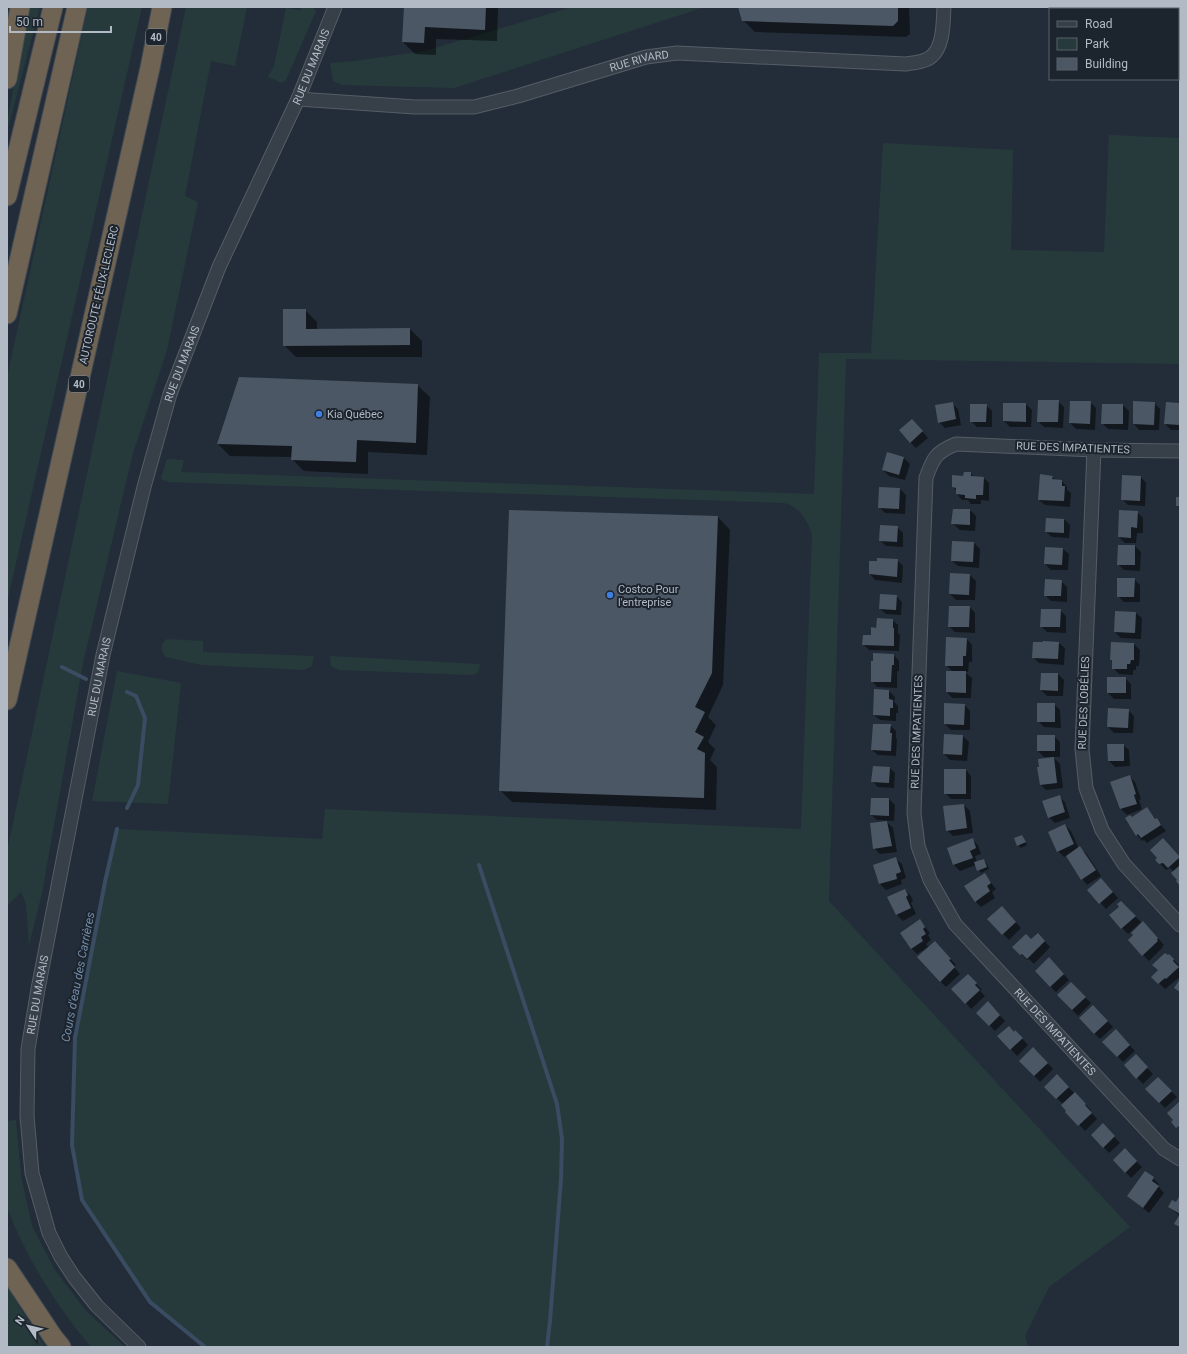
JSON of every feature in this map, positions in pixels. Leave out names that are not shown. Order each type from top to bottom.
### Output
[{"type":"highway","points":[[7,79],[20,7]]},
{"type":"highway","points":[[7,196],[53,7]]},
{"type":"highway","points":[[7,314],[77,7]]},
{"type":"highway","name":"AUTOROUTE FÉLIX-LECLERC","points":[[7,700],[150,68],[162,7]]},
{"type":"highway","points":[[7,1268],[53,1338],[61,1347]]},
{"type":"street","name":"RUE DU MARAIS","points":[[139,1347],[98,1306],[74,1277],[61,1257],[49,1233],[32,1173],[27,1116],[28,1049],[38,989],[103,655],[144,488],[170,394],[219,267],[298,99],[335,7]]},
{"type":"street","name":"RUE RIVARD","points":[[298,99],[415,107],[474,107],[518,96],[646,57],[677,53],[905,64],[932,57],[940,44],[944,7]]},
{"type":"street","name":"RUE DES IMPATIENTES","points":[[1180,451],[1094,450],[956,444],[943,449],[932,461],[926,478],[914,813],[918,846],[930,880],[955,924],[1164,1149],[1180,1159]]},
{"type":"street","name":"RUE DES LOBÉLIES","points":[[1094,450],[1082,749],[1086,788],[1102,830],[1124,864],[1180,925]]},
{"type":"green space","points":[[28,7],[40,7],[7,132],[7,123]]},
{"type":"green space","points":[[88,7],[142,7],[7,603],[7,377]]},
{"type":"green space","points":[[186,7],[247,7],[235,66],[211,61],[185,196],[198,202],[167,350],[133,453],[83,663],[42,893],[29,945],[26,904],[21,892],[7,906],[7,851]]},
{"type":"green space","points":[[302,7],[311,7],[316,11],[286,80],[282,83],[268,77],[274,66],[286,8],[300,10]]},
{"type":"green space","points":[[572,7],[705,7],[454,88],[341,85],[333,81],[330,63],[425,51]]},
{"type":"green space","points":[[1109,135],[1180,138],[1180,364],[846,359],[829,901],[1130,1227],[1049,1287],[1025,1336],[1028,1347],[205,1347],[150,1302],[82,1200],[72,1145],[75,1038],[105,882],[117,829],[322,839],[325,809],[801,829],[812,534],[808,524],[799,511],[784,503],[169,482],[161,478],[167,459],[184,460],[181,472],[814,494],[819,353],[871,353],[883,143],[1013,150],[1011,250],[1104,252]]},
{"type":"green space","points":[[167,639],[203,641],[203,652],[314,656],[312,666],[304,670],[201,665],[166,657],[163,653],[162,645]]},
{"type":"green space","points":[[330,656],[480,664],[479,670],[476,674],[472,675],[339,670],[331,666]]},
{"type":"green space","points":[[117,671],[181,683],[168,804],[92,801]]},
{"type":"green space","points":[[16,1120],[21,1176],[32,1226],[55,1270],[85,1310],[125,1347],[91,1347],[54,1298],[23,1244],[7,1207],[7,1121]]},
{"type":"green space","points":[[7,1285],[11,1293],[45,1347],[7,1347]]},
{"type":"building","points":[[404,7],[486,7],[485,30],[425,27],[424,43],[402,42]]},
{"type":"building","points":[[738,7],[898,7],[898,21],[893,26],[742,21]]},
{"type":"building","points":[[283,309],[306,309],[306,329],[410,328],[410,345],[283,346]]},
{"type":"building","points":[[239,377],[418,384],[416,443],[357,440],[356,462],[291,460],[292,446],[217,444]]},
{"type":"building","points":[[1038,400],[1059,400],[1058,422],[1037,422]]},
{"type":"building","points":[[1070,401],[1091,401],[1090,424],[1069,423]]},
{"type":"building","points":[[1133,401],[1155,402],[1154,425],[1133,424]]},
{"type":"building","points":[[953,402],[956,419],[938,423],[935,405]]},
{"type":"building","points":[[1166,402],[1180,403],[1180,425],[1164,424]]},
{"type":"building","points":[[1003,403],[1026,403],[1026,422],[1003,421]]},
{"type":"building","points":[[970,404],[987,404],[986,422],[970,422]]},
{"type":"building","points":[[1102,404],[1123,404],[1123,424],[1101,424]]},
{"type":"building","points":[[912,419],[923,431],[910,443],[899,430]]},
{"type":"building","points":[[887,452],[904,457],[899,475],[882,470]]},
{"type":"building","points":[[964,472],[971,472],[971,476],[984,477],[983,495],[976,495],[976,499],[965,498],[965,495],[956,494],[956,488],[952,487],[952,475],[963,476]]},
{"type":"building","points":[[1040,474],[1053,476],[1052,479],[1062,480],[1062,486],[1065,486],[1064,501],[1038,500]]},
{"type":"building","points":[[1122,475],[1141,476],[1140,501],[1121,500]]},
{"type":"building","points":[[879,487],[900,488],[899,509],[878,508]]},
{"type":"building","points":[[1176,497],[1180,497],[1180,506],[1176,506]]},
{"type":"building","points":[[953,509],[970,509],[970,525],[951,524]]},
{"type":"building","name":"Costco Pour l'entreprise","points":[[509,510],[718,516],[712,673],[695,707],[705,712],[695,732],[704,737],[697,749],[705,753],[704,798],[499,791]]},
{"type":"building","points":[[1119,510],[1138,511],[1137,528],[1131,527],[1131,538],[1118,537]]},
{"type":"building","points":[[1046,518],[1064,519],[1064,533],[1045,532]]},
{"type":"building","points":[[880,525],[898,526],[897,542],[879,541]]},
{"type":"building","points":[[952,541],[974,542],[973,562],[951,561]]},
{"type":"building","points":[[1118,545],[1135,545],[1135,565],[1117,565]]},
{"type":"building","points":[[1045,547],[1063,548],[1062,565],[1044,564]]},
{"type":"building","points":[[877,558],[898,559],[897,577],[869,574],[869,561],[877,561]]},
{"type":"building","points":[[950,573],[970,574],[969,595],[949,594]]},
{"type":"building","points":[[1117,578],[1135,578],[1134,597],[1117,597]]},
{"type":"building","points":[[1045,579],[1062,580],[1061,596],[1044,596]]},
{"type":"building","points":[[880,594],[897,595],[896,610],[879,609]]},
{"type":"building","points":[[949,606],[970,606],[969,627],[948,627]]},
{"type":"building","points":[[1041,609],[1061,609],[1060,627],[1040,627]]},
{"type":"building","points":[[1115,611],[1136,612],[1135,633],[1114,632]]},
{"type":"building","points":[[877,618],[893,619],[894,646],[862,645],[863,635],[871,635],[871,627],[876,628]]},
{"type":"building","points":[[946,637],[967,638],[966,656],[963,656],[963,666],[945,666]]},
{"type":"building","points":[[1033,642],[1059,642],[1058,659],[1032,658]]},
{"type":"building","points":[[1111,642],[1134,643],[1134,660],[1131,660],[1130,664],[1127,664],[1127,669],[1112,669],[1112,660],[1110,660]]},
{"type":"building","points":[[873,653],[894,654],[891,682],[871,682],[871,661],[873,661]]},
{"type":"building","points":[[946,671],[966,671],[966,693],[946,692]]},
{"type":"building","points":[[1041,673],[1058,673],[1058,691],[1040,690]]},
{"type":"building","points":[[1107,677],[1126,677],[1126,693],[1107,693]]},
{"type":"building","points":[[874,689],[889,690],[889,699],[893,700],[893,708],[890,708],[890,716],[873,715]]},
{"type":"building","points":[[944,703],[965,704],[964,725],[944,724]]},
{"type":"building","points":[[1037,703],[1055,703],[1055,722],[1037,722]]},
{"type":"building","points":[[1108,708],[1129,709],[1128,728],[1107,727]]},
{"type":"building","points":[[873,724],[891,724],[891,751],[871,750]]},
{"type":"building","points":[[944,734],[963,735],[962,755],[943,754]]},
{"type":"building","points":[[1037,735],[1055,735],[1055,751],[1037,751]]},
{"type":"building","points":[[1107,744],[1124,744],[1124,761],[1108,761]]},
{"type":"building","points":[[1054,757],[1057,783],[1040,785],[1037,767],[1039,767],[1038,759]]},
{"type":"building","points":[[873,766],[890,767],[889,783],[871,782]]},
{"type":"building","points":[[944,769],[966,769],[966,794],[944,794]]},
{"type":"building","points":[[1130,775],[1136,794],[1134,795],[1137,804],[1120,809],[1110,782]]},
{"type":"building","points":[[1060,795],[1065,812],[1048,818],[1042,801]]},
{"type":"building","points":[[871,798],[889,798],[889,816],[870,815]]},
{"type":"building","points":[[964,804],[967,828],[946,831],[943,806]]},
{"type":"building","points":[[1147,807],[1161,825],[1141,838],[1138,834],[1136,836],[1125,818],[1130,815],[1132,817]]},
{"type":"building","points":[[887,821],[892,846],[873,849],[870,823]]},
{"type":"building","points":[[1065,824],[1074,844],[1057,852],[1048,832]]},
{"type":"building","points":[[1022,835],[1026,842],[1017,846],[1014,838]]},
{"type":"building","points":[[973,838],[976,848],[970,851],[973,858],[953,865],[947,848]]},
{"type":"building","points":[[1163,838],[1180,857],[1168,868],[1163,863],[1159,864],[1155,860],[1157,858],[1150,850]]},
{"type":"building","points":[[1080,846],[1096,870],[1081,880],[1066,856]]},
{"type":"building","points":[[896,857],[901,872],[896,874],[897,879],[879,884],[873,865]]},
{"type":"building","points":[[984,859],[987,867],[977,871],[974,862]]},
{"type":"building","points":[[1180,865],[1180,886],[1171,873]]},
{"type":"building","points":[[985,873],[991,883],[987,886],[990,891],[975,902],[964,886]]},
{"type":"building","points":[[1101,878],[1113,892],[1099,904],[1087,890]]},
{"type":"building","points":[[905,889],[908,895],[906,897],[911,908],[896,915],[887,897]]},
{"type":"building","points":[[1121,901],[1136,916],[1121,929],[1109,915],[1119,907],[1117,904]]},
{"type":"building","points":[[1002,906],[1016,922],[1002,935],[987,919]]},
{"type":"building","points":[[920,919],[925,927],[923,929],[926,934],[921,937],[923,941],[911,949],[900,933]]},
{"type":"building","points":[[1143,921],[1158,938],[1158,941],[1142,956],[1128,940],[1133,935],[1131,933]]},
{"type":"building","points":[[1038,933],[1045,941],[1027,959],[1022,954],[1020,955],[1012,947],[1026,934],[1031,939]]},
{"type":"building","points":[[935,941],[951,959],[949,960],[955,967],[940,982],[917,957]]},
{"type":"building","points":[[1165,953],[1168,955],[1169,954],[1174,959],[1173,961],[1179,967],[1158,984],[1151,977],[1158,970],[1152,965]]},
{"type":"building","points":[[1049,957],[1064,974],[1050,987],[1035,971]]},
{"type":"building","points":[[968,974],[977,983],[975,985],[980,990],[965,1004],[951,989]]},
{"type":"building","points":[[1180,979],[1180,992],[1174,988]]},
{"type":"building","points":[[1071,982],[1086,997],[1072,1010],[1057,995]]},
{"type":"building","points":[[988,1001],[1000,1015],[989,1026],[976,1013]]},
{"type":"building","points":[[1093,1005],[1108,1021],[1094,1034],[1079,1018]]},
{"type":"building","points":[[1009,1026],[1014,1032],[1015,1030],[1023,1038],[1010,1050],[997,1036]]},
{"type":"building","points":[[1116,1029],[1130,1045],[1117,1057],[1102,1042]]},
{"type":"building","points":[[1033,1047],[1048,1063],[1034,1076],[1019,1061]]},
{"type":"building","points":[[1136,1054],[1148,1067],[1136,1079],[1124,1065]]},
{"type":"building","points":[[1057,1074],[1069,1087],[1056,1099],[1044,1087]]},
{"type":"building","points":[[1158,1077],[1172,1091],[1159,1103],[1145,1089]]},
{"type":"building","points":[[1075,1092],[1092,1113],[1078,1126],[1065,1112],[1066,1111],[1061,1105]]},
{"type":"building","points":[[1180,1101],[1180,1128],[1179,1126],[1176,1128],[1171,1122],[1173,1120],[1167,1113]]},
{"type":"building","points":[[1103,1123],[1115,1136],[1103,1148],[1091,1135]]},
{"type":"building","points":[[1125,1148],[1137,1161],[1125,1173],[1113,1160]]},
{"type":"building","points":[[1145,1171],[1154,1177],[1152,1181],[1159,1186],[1143,1208],[1127,1196]]},
{"type":"building","points":[[1180,1195],[1180,1214],[1168,1207],[1172,1200],[1176,1202]]},
{"type":"building","points":[[1180,1214],[1180,1227],[1174,1224]]},
{"type":"waterway","name":"Cours d'eau des Carrières","points":[[62,667],[86,679]]},
{"type":"waterway","name":"Cours d'eau des Carrières","points":[[127,692],[136,696],[145,718],[138,785],[127,808]]},
{"type":"waterway","name":"Cours d'eau des Carrières","points":[[117,829],[105,882],[75,1038],[72,1145],[82,1200],[150,1302],[205,1347]]},
{"type":"waterway","points":[[479,865],[557,1104],[562,1139],[561,1179],[547,1347]]},
{"type":"place","name":"Kia Québec","points":[[319,414]]},
{"type":"place","name":"Costco Pour l'entreprise","points":[[610,595]]}]
